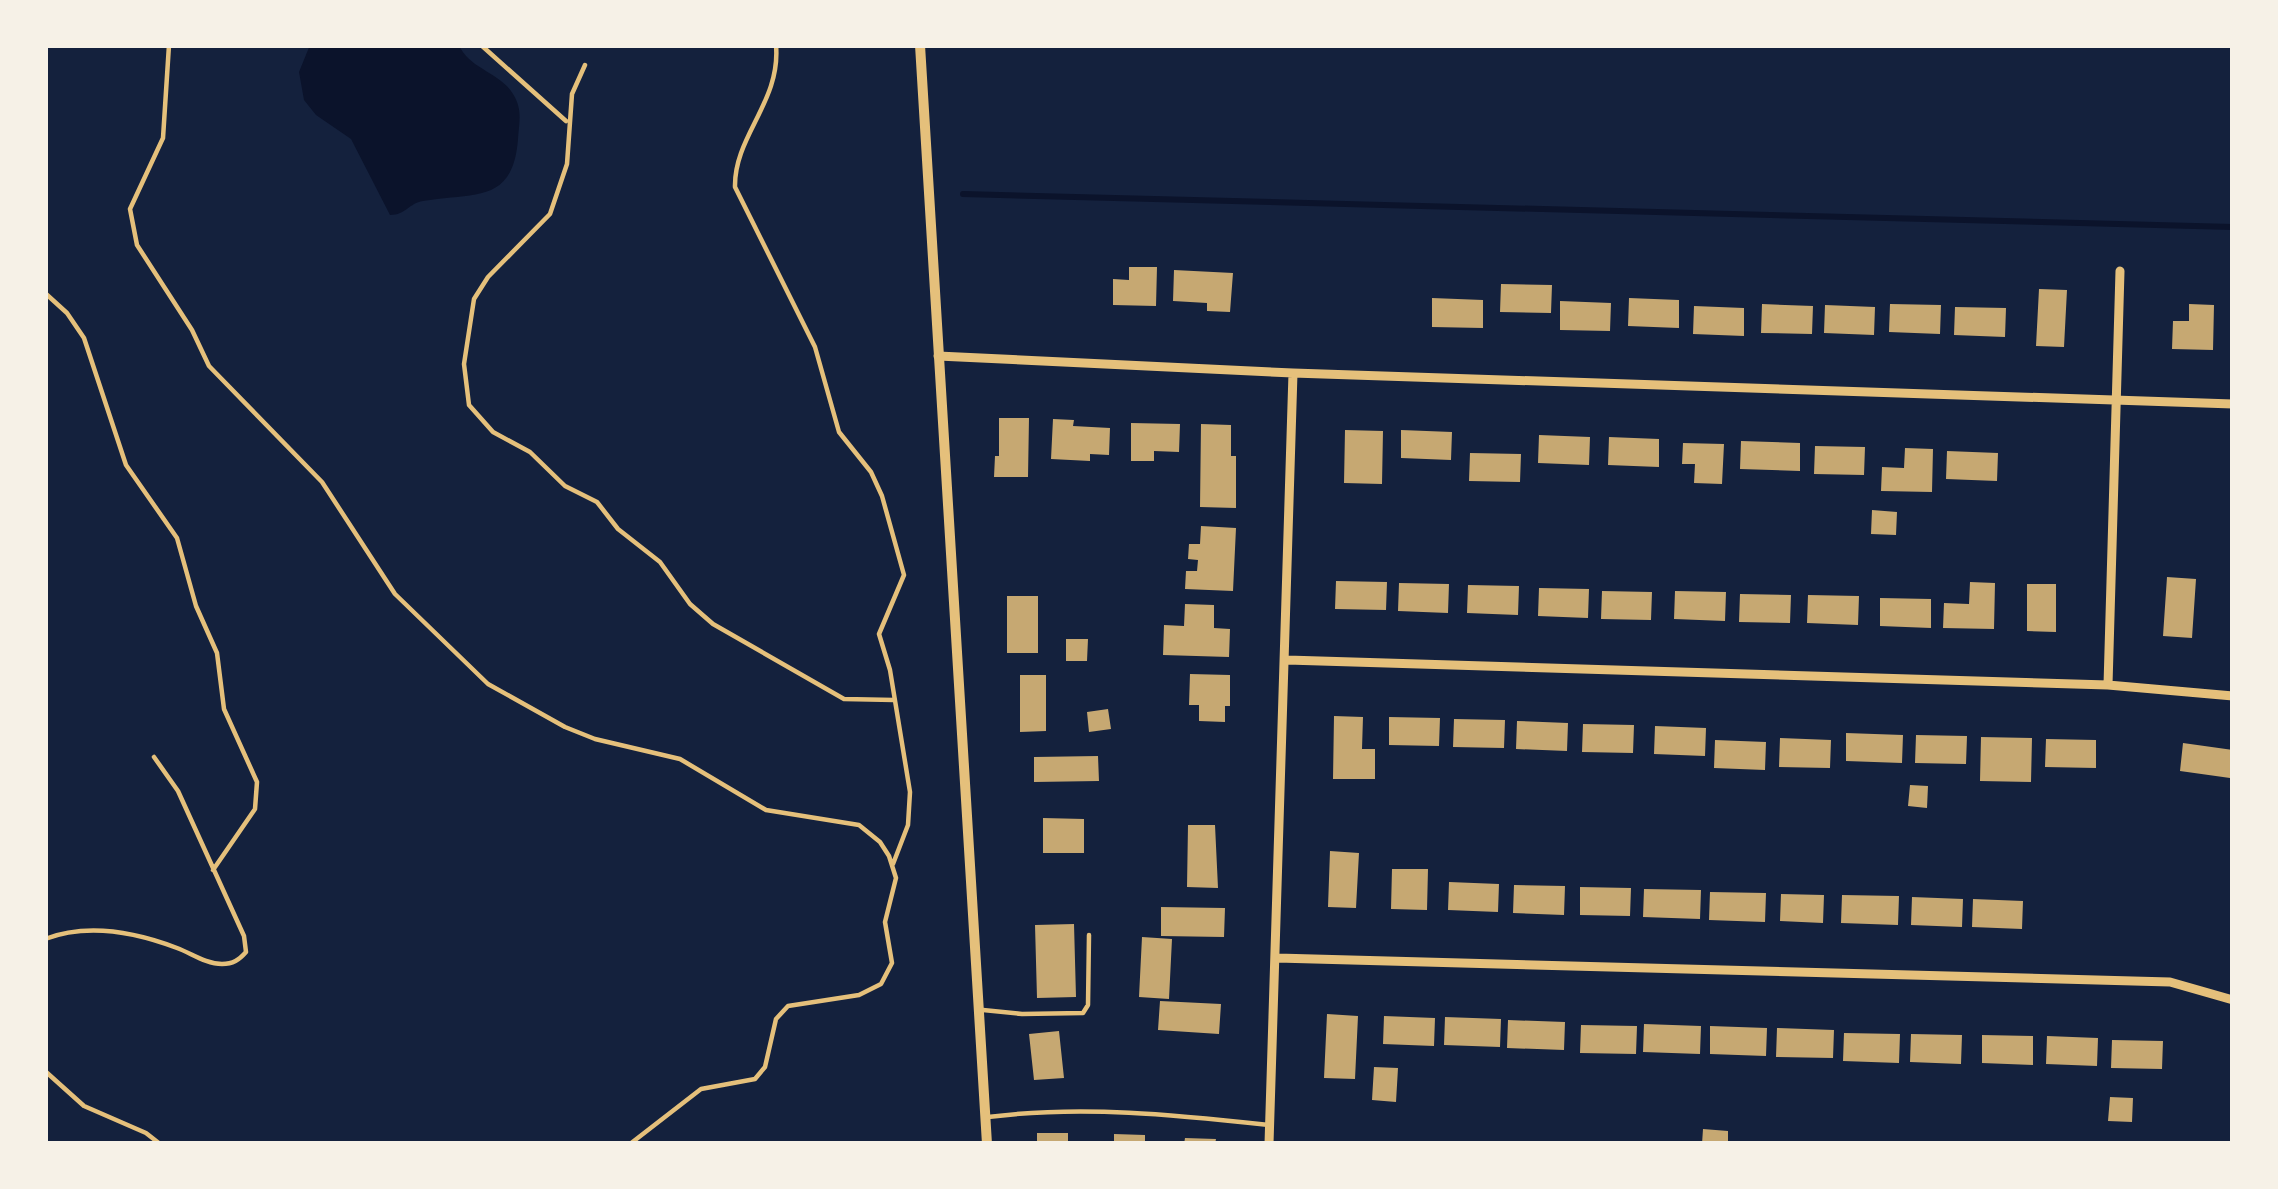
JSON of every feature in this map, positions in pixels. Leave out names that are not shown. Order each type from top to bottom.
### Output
[{"type":"street","points":[[920,45],[987,1144]]},
{"type":"street","points":[[2108,685],[2120,271]]},
{"type":"street","points":[[938,356],[1293,374],[2233,404]]},
{"type":"street","points":[[1268,1144],[1293,374]]},
{"type":"street","points":[[1287,660],[2108,685],[2233,696]]},
{"type":"street","points":[[1277,958],[2170,982],[2233,1000]]},
{"type":"lane","points":[[169,45],[163,138],[132,200],[130,222],[136,245],[192,330],[209,366],[322,482],[394,593],[488,684],[565,727],[680,760],[766,810],[859,825],[880,842],[892,864],[895,885],[885,922],[892,963],[877,989],[788,1006],[776,1018],[765,1067],[755,1079],[701,1089],[630,1144]]},
{"type":"lane","points":[[481,45],[569,122]]},
{"type":"lane","points":[[776,45],[776,76],[740,160],[736,187],[820,358],[839,432],[878,484],[901,554],[902,585],[879,634],[910,810],[899,855],[892,864]]},
{"type":"lane","points":[[585,65],[572,94],[564,180],[550,214],[488,277],[474,299],[463,381],[474,413],[493,432],[530,452],[565,486],[597,502],[618,529],[660,562],[690,604],[713,624],[844,699],[894,700]]},
{"type":"lane","points":[[45,293],[84,338],[126,465],[177,538],[196,606],[217,652],[224,709],[257,782],[255,809],[213,870]]},
{"type":"lane","points":[[45,939],[77,930],[117,932],[161,942],[219,964],[237,962],[248,945],[178,791],[154,757]]},
{"type":"lane","points":[[979,1009],[1022,1014],[1083,1012],[1088,1005],[1089,934]]},
{"type":"lane","points":[[45,1071],[84,1106],[160,1144]]},
{"type":"lane","points":[[985,1117],[1064,1111],[1269,1126]]},
{"type":"water","points":[[310,45],[459,45],[516,100],[518,139],[508,175],[487,191],[423,201],[390,215],[351,139],[316,115],[304,100],[299,72]]},
{"type":"building","points":[[1129,267],[1157,267],[1156,306],[1113,305],[1113,279],[1129,280]]},
{"type":"building","points":[[1174,270],[1233,273],[1230,312],[1207,311],[1207,303],[1173,301]]},
{"type":"building","points":[[1501,284],[1552,285],[1551,313],[1500,312]]},
{"type":"building","points":[[2039,289],[2067,290],[2064,347],[2036,346]]},
{"type":"building","points":[[1432,298],[1483,300],[1483,328],[1432,327]]},
{"type":"building","points":[[1629,298],[1679,300],[1679,328],[1628,326]]},
{"type":"building","points":[[1560,301],[1611,303],[1610,331],[1560,330]]},
{"type":"building","points":[[1762,304],[1813,306],[1812,334],[1761,333]]},
{"type":"building","points":[[1890,304],[1941,305],[1940,334],[1889,332]]},
{"type":"building","points":[[2189,304],[2214,305],[2213,350],[2172,349],[2173,321],[2189,321]]},
{"type":"building","points":[[1825,305],[1875,307],[1874,335],[1824,333]]},
{"type":"building","points":[[1694,306],[1744,308],[1744,336],[1693,334]]},
{"type":"building","points":[[1955,307],[2006,308],[2005,337],[1954,335]]},
{"type":"building","points":[[999,418],[1029,418],[1028,477],[994,477]]},
{"type":"building","points":[[1053,419],[1074,420],[1073,426],[1110,428],[1109,455],[1090,454],[1090,461],[1051,459]]},
{"type":"building","points":[[1131,423],[1180,424],[1179,452],[1154,451],[1154,461],[1131,461]]},
{"type":"building","points":[[1201,424],[1231,425],[1236,508],[1200,507]]},
{"type":"building","points":[[1345,430],[1383,431],[1382,484],[1344,483]]},
{"type":"building","points":[[1401,430],[1452,432],[1451,460],[1401,458]]},
{"type":"building","points":[[1539,435],[1590,437],[1589,465],[1538,463]]},
{"type":"building","points":[[1609,437],[1659,439],[1659,467],[1608,465]]},
{"type":"building","points":[[1741,441],[1800,443],[1800,471],[1740,469]]},
{"type":"building","points":[[1683,443],[1724,444],[1722,484],[1694,483],[1695,464],[1682,464]]},
{"type":"building","points":[[1815,446],[1865,447],[1864,475],[1814,474]]},
{"type":"building","points":[[1905,448],[1933,449],[1932,492],[1881,491],[1882,467],[1904,468]]},
{"type":"building","points":[[1947,451],[1998,453],[1997,481],[1946,479]]},
{"type":"building","points":[[1470,453],[1521,454],[1520,482],[1469,481]]},
{"type":"building","points":[[1872,510],[1897,512],[1896,535],[1871,534]]},
{"type":"building","points":[[1201,526],[1236,528],[1233,591],[1185,589],[1186,571],[1197,571],[1198,560],[1188,559],[1189,544],[1200,544]]},
{"type":"building","points":[[2167,577],[2196,579],[2192,638],[2163,636]]},
{"type":"building","points":[[1336,581],[1387,582],[1386,610],[1335,609]]},
{"type":"building","points":[[1970,582],[1995,583],[1994,629],[1943,628],[1944,603],[1969,604]]},
{"type":"building","points":[[1399,583],[1449,584],[1448,613],[1398,611]]},
{"type":"building","points":[[2027,584],[2056,584],[2056,632],[2027,631]]},
{"type":"building","points":[[1468,585],[1519,586],[1518,615],[1467,613]]},
{"type":"building","points":[[1539,588],[1589,589],[1588,618],[1538,616]]},
{"type":"building","points":[[1602,591],[1652,592],[1651,620],[1601,619]]},
{"type":"building","points":[[1675,591],[1726,592],[1725,621],[1674,619]]},
{"type":"building","points":[[1740,594],[1791,595],[1790,623],[1739,622]]},
{"type":"building","points":[[1808,595],[1859,596],[1858,625],[1807,623]]},
{"type":"building","points":[[1007,596],[1038,596],[1038,653],[1007,653]]},
{"type":"building","points":[[1880,598],[1931,599],[1931,628],[1880,626]]},
{"type":"building","points":[[1185,604],[1214,605],[1214,628],[1230,629],[1229,657],[1163,655],[1164,625],[1184,626]]},
{"type":"building","points":[[1066,639],[1088,639],[1087,661],[1066,661]]},
{"type":"building","points":[[1190,674],[1230,675],[1225,722],[1199,721],[1199,705],[1189,705]]},
{"type":"building","points":[[1020,675],[1046,675],[1046,731],[1020,732]]},
{"type":"building","points":[[1108,709],[1111,729],[1089,732],[1087,712]]},
{"type":"building","points":[[1334,716],[1363,717],[1362,749],[1375,749],[1375,779],[1333,779]]},
{"type":"building","points":[[1389,717],[1440,718],[1439,746],[1389,745]]},
{"type":"building","points":[[1454,719],[1505,720],[1504,748],[1453,747]]},
{"type":"building","points":[[1517,721],[1568,723],[1567,751],[1516,749]]},
{"type":"building","points":[[1583,724],[1634,725],[1633,753],[1582,752]]},
{"type":"building","points":[[1655,726],[1706,728],[1705,756],[1654,754]]},
{"type":"building","points":[[1846,733],[1903,735],[1902,763],[1846,761]]},
{"type":"building","points":[[1916,735],[1967,736],[1966,764],[1915,763]]},
{"type":"building","points":[[1981,737],[2032,738],[2031,782],[1980,781]]},
{"type":"building","points":[[1780,738],[1831,740],[1830,768],[1779,767]]},
{"type":"building","points":[[2046,739],[2096,740],[2096,768],[2045,767]]},
{"type":"building","points":[[1715,740],[1766,742],[1765,770],[1714,768]]},
{"type":"building","points":[[2183,743],[2233,750],[2230,778],[2180,771]]},
{"type":"building","points":[[1098,756],[1099,781],[1034,782],[1034,757]]},
{"type":"building","points":[[1910,785],[1928,786],[1927,808],[1908,806]]},
{"type":"building","points":[[1043,818],[1084,819],[1084,853],[1043,853]]},
{"type":"building","points":[[1188,825],[1215,825],[1218,888],[1187,887]]},
{"type":"building","points":[[1330,851],[1359,853],[1356,908],[1328,907]]},
{"type":"building","points":[[1392,869],[1428,869],[1427,910],[1391,909]]},
{"type":"building","points":[[1449,882],[1499,884],[1498,912],[1448,910]]},
{"type":"building","points":[[1514,885],[1565,886],[1564,915],[1513,913]]},
{"type":"building","points":[[1580,887],[1631,888],[1630,916],[1580,915]]},
{"type":"building","points":[[1644,889],[1701,890],[1700,919],[1643,917]]},
{"type":"building","points":[[1710,892],[1766,893],[1765,922],[1709,920]]},
{"type":"building","points":[[1781,894],[1824,895],[1823,923],[1780,921]]},
{"type":"building","points":[[1842,895],[1899,896],[1898,925],[1841,923]]},
{"type":"building","points":[[1912,897],[1963,899],[1962,927],[1911,925]]},
{"type":"building","points":[[1973,899],[2023,901],[2022,929],[1972,927]]},
{"type":"building","points":[[1161,907],[1225,908],[1224,937],[1161,936]]},
{"type":"building","points":[[1074,924],[1076,997],[1037,998],[1035,925]]},
{"type":"building","points":[[1142,937],[1172,939],[1169,999],[1139,997]]},
{"type":"building","points":[[1160,1001],[1221,1004],[1219,1034],[1158,1030]]},
{"type":"building","points":[[1327,1014],[1358,1016],[1355,1079],[1324,1078]]},
{"type":"building","points":[[1384,1016],[1435,1018],[1434,1046],[1383,1044]]},
{"type":"building","points":[[1445,1017],[1501,1019],[1500,1047],[1444,1045]]},
{"type":"building","points":[[1508,1020],[1565,1022],[1564,1050],[1507,1048]]},
{"type":"building","points":[[1644,1024],[1701,1026],[1700,1054],[1643,1052]]},
{"type":"building","points":[[1581,1025],[1637,1026],[1636,1054],[1580,1053]]},
{"type":"building","points":[[1710,1026],[1767,1028],[1766,1056],[1710,1054]]},
{"type":"building","points":[[1777,1028],[1834,1030],[1833,1058],[1776,1057]]},
{"type":"building","points":[[1059,1031],[1064,1078],[1034,1080],[1029,1034]]},
{"type":"building","points":[[1844,1033],[1900,1034],[1899,1063],[1843,1061]]},
{"type":"building","points":[[1911,1034],[1962,1035],[1961,1064],[1910,1062]]},
{"type":"building","points":[[1982,1035],[2033,1036],[2033,1065],[1982,1063]]},
{"type":"building","points":[[2047,1036],[2098,1038],[2097,1066],[2046,1064]]},
{"type":"building","points":[[2112,1040],[2163,1041],[2162,1069],[2111,1068]]},
{"type":"building","points":[[1374,1067],[1398,1068],[1396,1102],[1372,1100]]},
{"type":"building","points":[[2110,1097],[2133,1098],[2132,1122],[2108,1121]]},
{"type":"building","points":[[1703,1129],[1728,1131],[1728,1144],[1702,1144]]},
{"type":"building","points":[[1037,1133],[1068,1133],[1068,1144],[1037,1144]]},
{"type":"building","points":[[1114,1134],[1145,1135],[1145,1144],[1114,1144]]},
{"type":"building","points":[[1185,1138],[1216,1139],[1215,1144],[1184,1144]]},
{"type":"waterway","points":[[963,194],[2233,227]]}]
